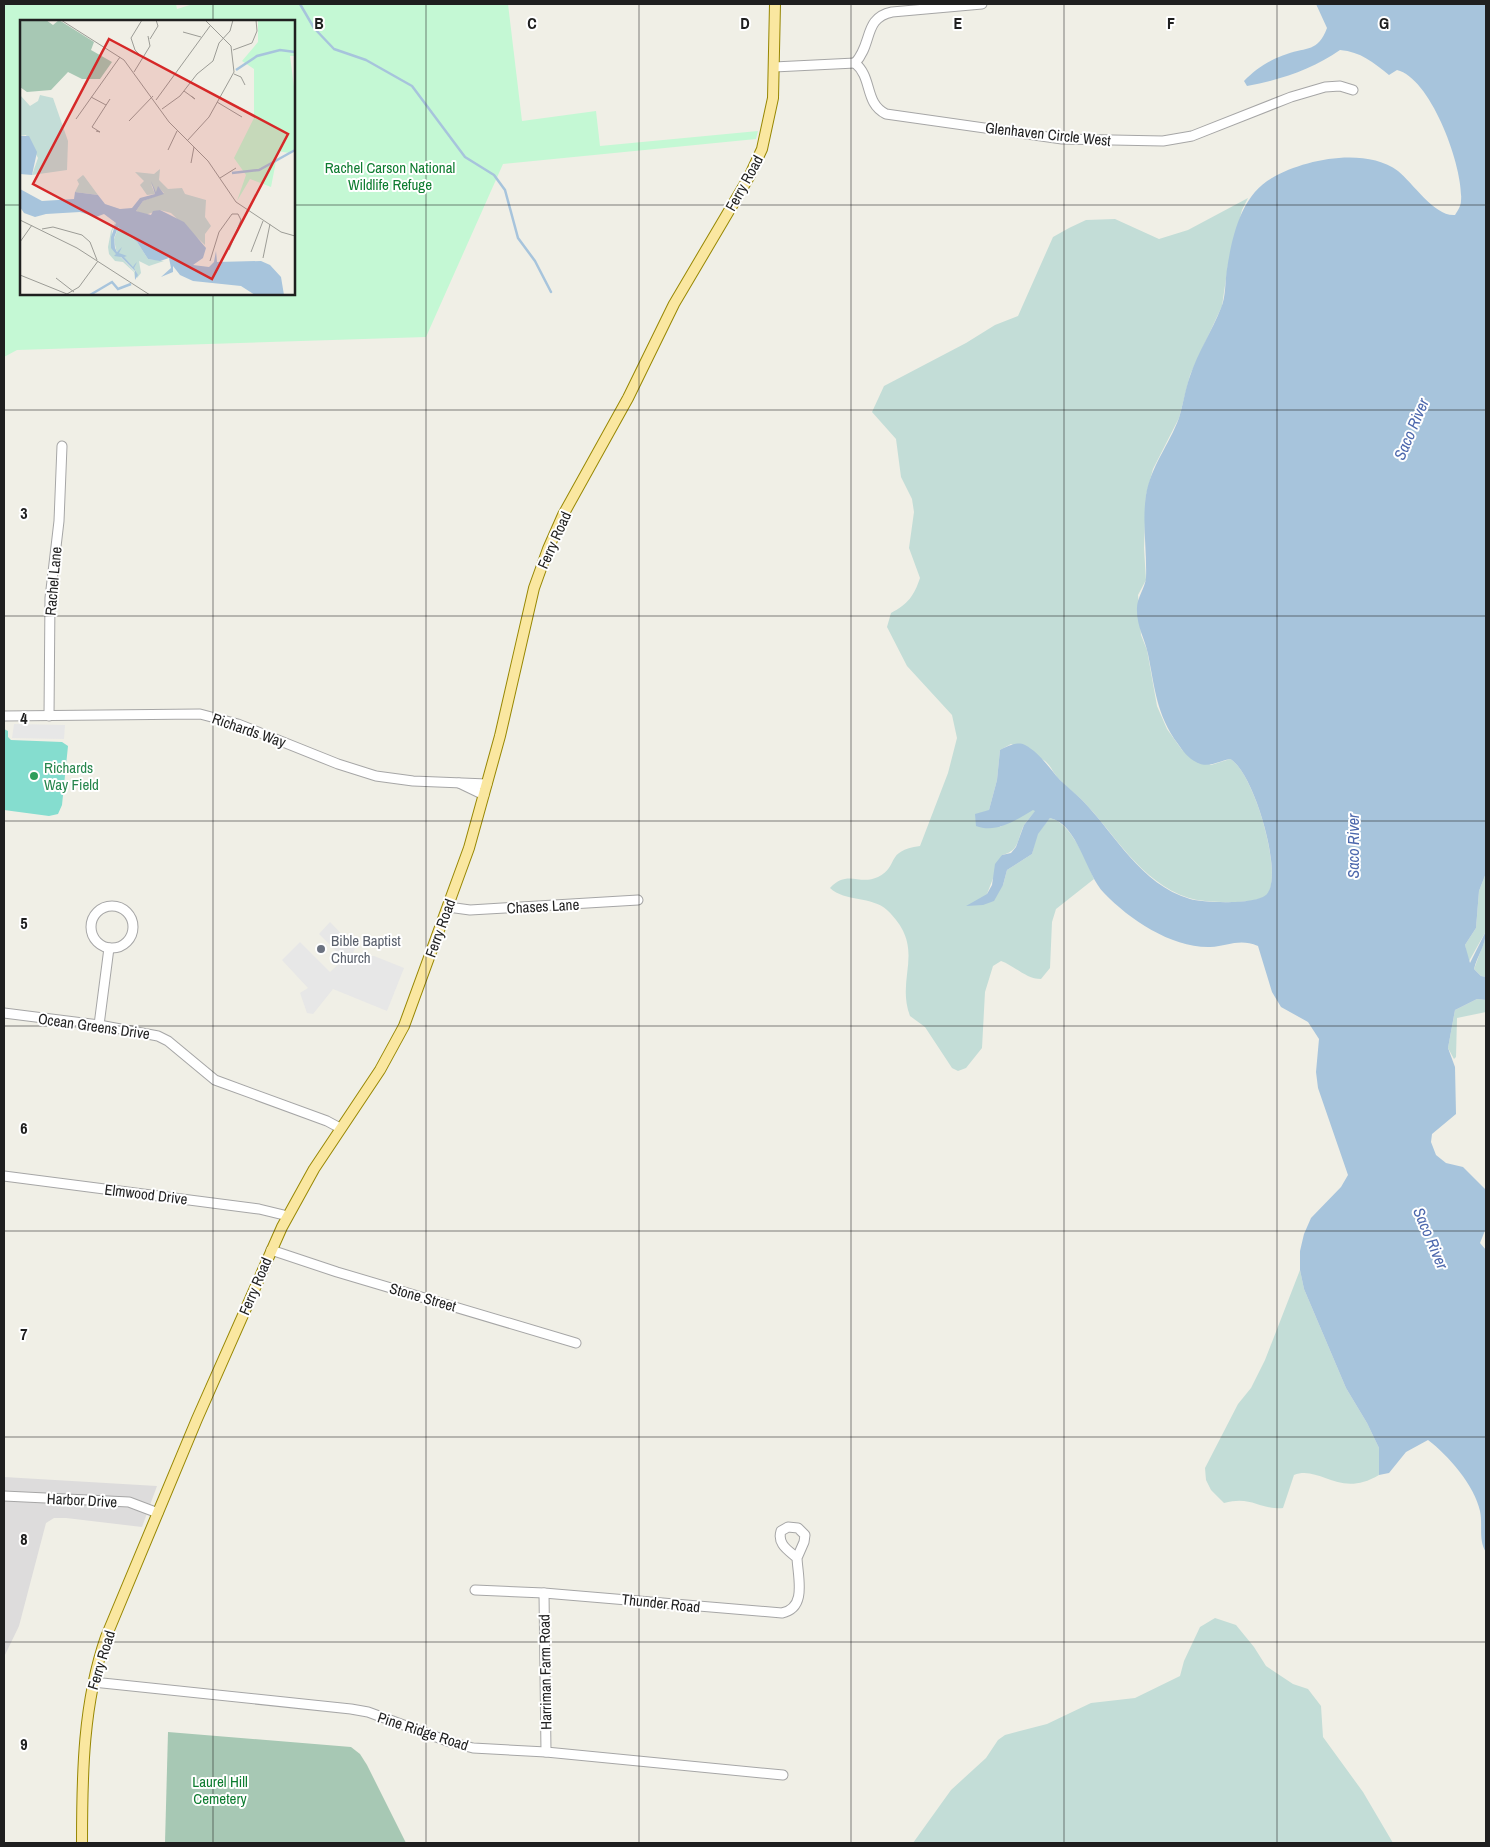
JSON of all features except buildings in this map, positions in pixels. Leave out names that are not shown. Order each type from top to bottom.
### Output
[{"type":"main road","name":"Ferry Road","points":[[82,1843],[86,1735],[93,1682],[106,1637],[271,1250],[288,1216],[340,1128],[380,1070],[404,1026],[448,907],[484,795],[534,588],[548,549],[563,515],[624,406],[674,304],[758,160],[770,117],[774,67],[775,4]]},
{"type":"street","points":[[774,67],[855,63],[864,52],[873,22],[879,16],[892,12],[982,4]]},
{"type":"street","name":"Glenhaven Circle West","points":[[855,63],[865,72],[869,94],[874,105],[886,114],[1080,140],[1148,141],[1184,138],[1307,92],[1334,86],[1353,90]]},
{"type":"street","name":"Rachel Lane","points":[[49,716],[50,607],[59,521],[62,446]]},
{"type":"street","name":"Richards Way","points":[[4,716],[172,713],[209,716],[248,727],[338,764],[376,776],[487,784]]},
{"type":"street","name":"Richards Way","points":[[458,783],[484,795]]},
{"type":"street","name":"Chases Lane","points":[[448,907],[470,910],[638,900]]},
{"type":"street","points":[[113,906],[122,909],[129,916],[132,930],[125,943],[109,948],[96,941],[91,928],[93,918],[99,911],[113,906]]},
{"type":"street","points":[[99,1025],[109,948]]},
{"type":"street","name":"Ocean Greens Drive","points":[[4,1013],[144,1032],[164,1038],[219,1082],[327,1121],[340,1128]]},
{"type":"street","name":"Elmwood Drive","points":[[4,1176],[259,1209],[288,1216]]},
{"type":"street","name":"Stone Street","points":[[271,1250],[337,1272],[576,1343]]},
{"type":"street","name":"Harbor Drive","points":[[4,1499],[129,1502],[158,1513]]},
{"type":"street","name":"Thunder Road","points":[[475,1590],[544,1593],[782,1613],[793,1609],[798,1601],[797,1558]]},
{"type":"street","name":"Harriman Farm Road","points":[[544,1593],[546,1752]]},
{"type":"street","name":"Pine Ridge Road","points":[[93,1682],[351,1709],[368,1712],[445,1740],[473,1748],[546,1752],[783,1775]]},
{"type":"shaded area","points":[[1248,198],[1242,210],[1228,265],[1222,306],[1190,375],[1179,418],[1153,469],[1146,495],[1144,548],[1146,580],[1138,595],[1141,635],[1147,650],[1157,706],[1167,729],[1182,750],[1211,765],[1230,759],[1239,767],[1248,782],[1264,824],[1272,867],[1271,884],[1267,895],[1262,898],[1242,902],[1196,900],[1172,891],[1156,881],[1130,856],[1082,800],[1059,779],[1045,761],[1011,744],[1000,750],[997,780],[989,810],[1000,827],[1033,809],[1036,810],[1023,827],[1015,848],[1002,855],[987,894],[966,906],[1003,885],[1007,870],[1032,854],[1037,834],[1050,818],[1057,821],[1071,834],[1094,879],[1056,909],[1052,922],[1050,968],[1041,979],[1025,975],[1001,961],[993,966],[985,992],[982,1048],[966,1068],[958,1071],[952,1068],[925,1027],[910,1016],[906,1002],[908,950],[906,937],[899,924],[881,906],[843,895],[830,888],[836,882],[842,880],[865,880],[878,877],[885,873],[901,851],[920,846],[948,773],[957,738],[952,715],[907,666],[887,627],[891,613],[910,599],[920,578],[909,548],[914,512],[912,499],[901,477],[896,439],[872,412],[884,386],[966,343],[995,325],[1018,316],[1053,237],[1086,220],[1115,219],[1159,239],[1188,230]]},
{"type":"shaded area","points":[[14,724],[65,725],[64,739],[12,738]]},
{"type":"shaded area","name":"Richards Way Field","points":[[4,729],[8,731],[8,737],[11,740],[62,742],[68,746],[62,805],[58,814],[49,816],[4,810]]},
{"type":"shaded area","points":[[1486,873],[1486,931],[1468,963],[1465,945],[1476,928],[1479,891]]},
{"type":"shaded area","points":[[330,922],[355,948],[352,956],[374,956],[404,968],[387,1011],[333,989],[313,1014],[307,1013],[300,993],[308,988],[282,960],[300,942],[330,972],[344,959],[319,934]]},
{"type":"shaded area","points":[[1486,937],[1486,977],[1481,976],[1474,969]]},
{"type":"shaded area","points":[[1477,999],[1486,1000],[1486,1012],[1457,1018],[1456,1057],[1454,1059],[1448,1048],[1455,1010]]},
{"type":"shaded area","points":[[1300,1270],[1304,1289],[1346,1388],[1367,1423],[1379,1448],[1379,1475],[1352,1484],[1303,1473],[1294,1475],[1283,1508],[1268,1507],[1242,1501],[1224,1503],[1211,1490],[1206,1480],[1205,1468],[1238,1404],[1251,1388],[1265,1360]]},
{"type":"shaded area","points":[[4,1477],[157,1486],[142,1527],[66,1518],[54,1518],[46,1523],[19,1626],[4,1657]]},
{"type":"shaded area","points":[[1215,1618],[1236,1625],[1254,1647],[1266,1666],[1293,1684],[1308,1689],[1321,1706],[1323,1737],[1363,1792],[1393,1843],[913,1843],[951,1790],[986,1758],[998,1740],[1005,1735],[1047,1724],[1091,1703],[1135,1698],[1180,1676],[1184,1661],[1200,1627]]},
{"type":"green space","name":"Rachel Carson National Wildlife Refuge","points":[[4,4],[176,4],[177,9],[193,4],[508,4],[522,121],[596,111],[600,146],[758,131],[756,139],[503,164],[426,337],[17,350],[4,357]]},
{"type":"green space","name":"Laurel Hill Cemetery","points":[[168,1732],[351,1747],[360,1754],[367,1765],[406,1843],[165,1843]]},
{"type":"water","name":"Saco River","points":[[1316,4],[1486,4],[1486,873],[1479,891],[1476,928],[1465,945],[1470,963],[1486,931],[1485,941],[1474,969],[1481,976],[1486,977],[1486,1000],[1477,999],[1455,1010],[1448,1048],[1455,1067],[1456,1114],[1432,1134],[1431,1142],[1436,1155],[1446,1163],[1463,1167],[1486,1190],[1486,1228],[1480,1243],[1486,1250],[1486,1552],[1481,1537],[1480,1511],[1473,1491],[1452,1462],[1428,1440],[1406,1452],[1389,1473],[1379,1475],[1379,1448],[1367,1423],[1346,1388],[1304,1289],[1300,1270],[1300,1251],[1304,1234],[1311,1218],[1341,1187],[1348,1175],[1318,1088],[1316,1072],[1319,1039],[1308,1022],[1281,1007],[1272,992],[1258,946],[1239,943],[1210,947],[1181,943],[1139,922],[1104,893],[1068,830],[1060,822],[1050,818],[1038,834],[1032,854],[1007,870],[1003,885],[994,901],[983,905],[966,906],[987,894],[992,885],[995,864],[1002,855],[1011,853],[1016,847],[1024,825],[1035,811],[1033,810],[1006,825],[991,828],[976,826],[975,814],[989,810],[997,780],[1000,750],[1012,744],[1025,745],[1040,756],[1060,780],[1082,800],[1130,857],[1157,882],[1172,892],[1190,899],[1218,902],[1253,900],[1262,898],[1267,894],[1271,883],[1272,866],[1269,845],[1264,823],[1248,782],[1239,767],[1230,759],[1205,765],[1188,757],[1165,722],[1157,700],[1137,611],[1146,578],[1144,515],[1148,484],[1179,418],[1193,367],[1223,304],[1226,274],[1235,231],[1245,206],[1261,185],[1286,171],[1318,161],[1335,158],[1369,159],[1398,171],[1440,211],[1455,215],[1461,201],[1461,186],[1457,168],[1443,126],[1422,89],[1410,77],[1397,70],[1389,75],[1361,55],[1340,50],[1319,63],[1296,73],[1272,81],[1247,86],[1244,81],[1264,65],[1281,56],[1316,45],[1320,41],[1327,28]]},
{"type":"waterway","points":[[300,4],[314,28],[334,49],[366,60],[412,86],[465,157],[494,175],[505,190],[518,238],[535,261],[551,292]]},
{"type":"place","name":"Richards Way Field","points":[[34,776]]},
{"type":"place","name":"Bible Baptist Church","points":[[321,949]]}]
